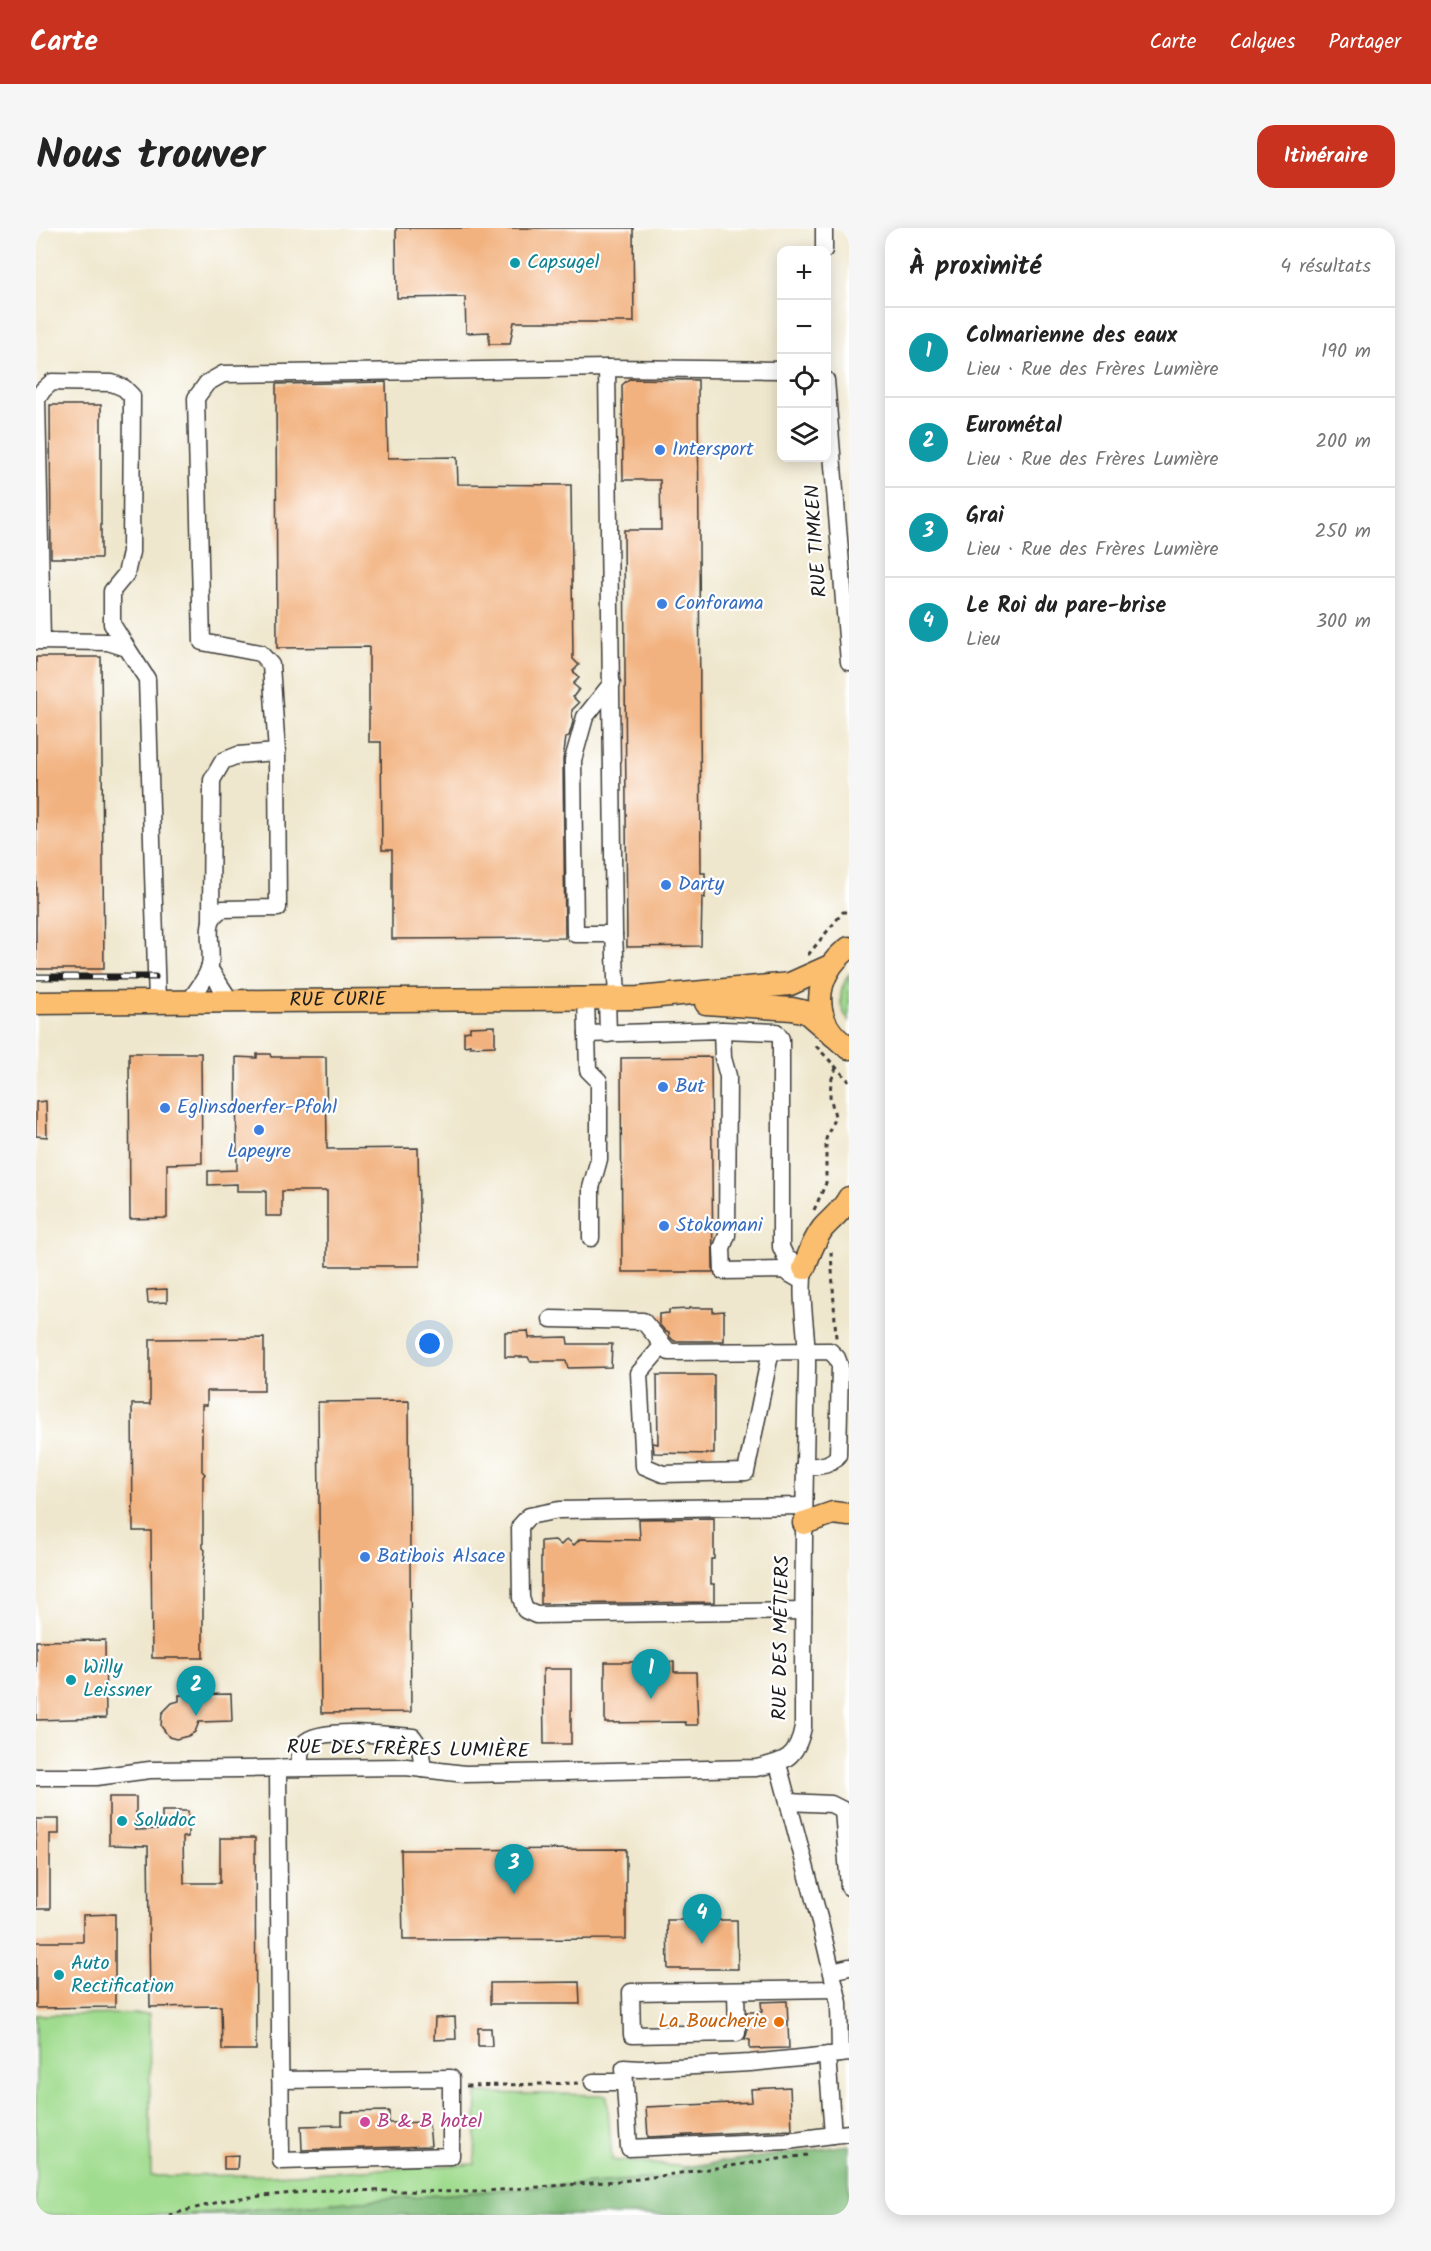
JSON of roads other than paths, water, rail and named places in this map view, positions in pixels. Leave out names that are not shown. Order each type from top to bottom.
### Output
[{"type":"main road","points":[[842,1042],[824,1021],[819,1003],[821,984],[828,967],[849,948]]},
{"type":"main road","name":"RUE CURIE","points":[[612,999],[790,984],[828,967]]},
{"type":"main road","name":"RUE CURIE","points":[[36,1003],[612,999],[792,1009],[806,1012],[842,1042]]},
{"type":"main road","points":[[803,1275],[812,1246],[822,1230],[846,1205],[849,1198]]},
{"type":"main road","points":[[804,1515],[833,1513],[849,1515]]},
{"type":"street","points":[[824,228],[824,246]]},
{"type":"street","points":[[211,920],[215,912],[223,909],[278,908],[277,752],[271,665],[260,653],[201,642],[196,398],[207,383],[223,374],[607,368],[777,370]]},
{"type":"street","points":[[607,368],[614,934],[612,999],[608,1034]]},
{"type":"street","points":[[127,648],[108,642],[39,641],[37,399],[39,389],[52,382],[112,383],[124,388],[132,396],[131,552],[126,574],[112,591],[112,624],[147,679],[149,692],[157,1002]]},
{"type":"street","name":"RUE TIMKEN","points":[[828,408],[849,662]]},
{"type":"street","points":[[612,683],[585,717],[573,760],[574,934],[614,934]]},
{"type":"street","points":[[189,1002],[209,968],[212,780],[223,761],[238,755],[277,752]]},
{"type":"street","points":[[209,968],[231,1002]]},
{"type":"street","points":[[591,1238],[591,1188],[599,1159],[599,1081],[588,1070],[587,1034],[612,999]]},
{"type":"street","points":[[587,1034],[722,1030],[776,1032],[781,1039],[781,1247],[786,1258],[803,1275]]},
{"type":"street","points":[[722,1030],[723,1058],[728,1076],[727,1234],[722,1248],[723,1271],[783,1270],[803,1275]]},
{"type":"street","name":"RUE DES MÉTIERS","points":[[778,1764],[792,1756],[800,1743],[803,1727],[807,1350],[803,1275]]},
{"type":"street","points":[[551,1319],[643,1321],[669,1352],[830,1351],[837,1358],[840,1366],[838,1455],[834,1461],[826,1465],[804,1467]]},
{"type":"street","points":[[663,1345],[639,1373],[644,1466],[663,1474],[746,1472],[771,1350]]},
{"type":"street","points":[[803,1611],[536,1616],[525,1610],[521,1598],[520,1526],[529,1516],[559,1510],[804,1515]]},
{"type":"street","points":[[300,1768],[302,1745],[309,1738],[332,1733],[413,1737],[420,1747],[423,1769]]},
{"type":"street","points":[[778,1764],[839,2003],[841,2134],[787,2141],[629,2148],[624,2068],[750,2063],[839,2054]]},
{"type":"street","name":"RUE DES FRÈRES LUMIÈRE","points":[[36,1777],[96,1777],[150,1770],[423,1769],[465,1774],[756,1768],[778,1764]]},
{"type":"street","points":[[278,1768],[280,2080],[281,2161],[451,2156],[451,2078],[280,2080]]},
{"type":"street","points":[[788,1802],[831,1804],[843,1810],[849,1887]]},
{"type":"street","points":[[832,1971],[849,1967]]},
{"type":"street","points":[[736,1992],[737,2032],[632,2035],[631,1992],[836,1989]]},
{"type":"street","points":[[593,2082],[624,2082]]},
{"type":"railway","points":[[36,977],[155,977]]},
{"type":"place","name":"Capsugel","points":[[515,263]]},
{"type":"place","name":"Intersport","points":[[660,450]]},
{"type":"place","name":"Conforama","points":[[662,604]]},
{"type":"place","name":"Darty","points":[[666,885]]},
{"type":"place","name":"But","points":[[663,1087]]},
{"type":"place","name":"Eglinsdoerfer-Pfohl","points":[[165,1108]]},
{"type":"place","name":"Lapeyre","points":[[259,1130]]},
{"type":"place","name":"Stokomani","points":[[664,1226]]},
{"type":"place","name":"Batibois Alsace","points":[[365,1557]]},
{"type":"place","name":"Willy Leissner","points":[[71,1680]]},
{"type":"place","name":"Colmarienne des eaux","points":[[651,1699]]},
{"type":"place","name":"Eurométal","points":[[196,1716]]},
{"type":"place","name":"Soludoc","points":[[122,1821]]},
{"type":"place","name":"Grai","points":[[514,1894]]},
{"type":"place","name":"Le Roi du pare-brise","points":[[702,1944]]},
{"type":"place","name":"Auto Rectification","points":[[59,1975]]},
{"type":"place","name":"La Boucherie","points":[[779,2022]]},
{"type":"place","name":"B & B hotel","points":[[365,2122]]}]
